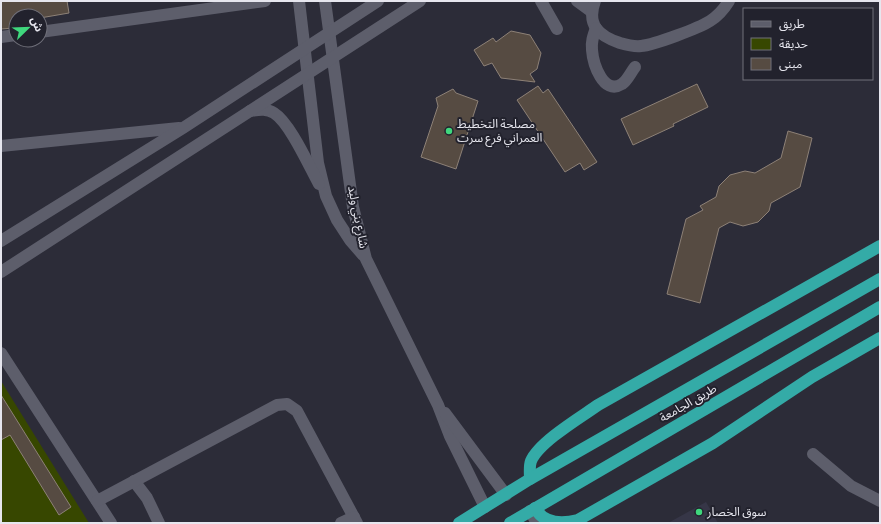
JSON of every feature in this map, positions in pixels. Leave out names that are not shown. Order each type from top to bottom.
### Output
[{"type":"highway","points":[[525,483],[530,462],[535,453],[562,430],[598,405],[880,246]]},
{"type":"highway","points":[[459,523],[525,483],[880,279]]},
{"type":"highway","name":"طريق الجامعة","points":[[510,523],[880,306]]},
{"type":"highway","points":[[533,509],[540,515],[554,522],[562,523],[578,520],[713,443],[812,377],[880,338]]},
{"type":"street","points":[[48,31],[266,1]]},
{"type":"street","name":"شارع بني وليد","points":[[299,1],[306,47],[318,163],[326,196],[337,220],[350,240],[366,259]]},
{"type":"street","name":"شارع بني وليد","points":[[325,1],[353,207],[366,259]]},
{"type":"street","points":[[1,241],[183,128],[378,1]]},
{"type":"street","points":[[1,272],[420,1]]},
{"type":"street","points":[[541,1],[557,29]]},
{"type":"street","points":[[577,1],[593,7],[596,28],[592,43],[593,58],[605,84],[613,87],[621,85],[636,67]]},
{"type":"street","points":[[596,28],[608,39],[627,45],[642,46],[711,21],[729,1]]},
{"type":"street","points":[[248,111],[262,109],[273,112],[283,121],[326,196]]},
{"type":"street","points":[[1,146],[183,128]]},
{"type":"street","points":[[366,259],[438,405],[450,436],[485,507]]},
{"type":"street","points":[[1,353],[111,523]]},
{"type":"street","points":[[97,501],[277,405],[286,404],[297,411],[355,520],[341,523]]},
{"type":"street","points":[[438,405],[458,429],[506,495]]},
{"type":"street","points":[[813,454],[851,486],[880,502]]},
{"type":"street","points":[[134,481],[148,498],[159,523]]},
{"type":"street","points":[[533,509],[537,523]]},
{"type":"shaded area","name":"سوق الخصار","points":[[706,502],[718,523],[668,523]]},
{"type":"green space","points":[[1,381],[89,523],[1,523]]},
{"type":"building","points":[[1,1],[67,1],[69,13],[48,17],[48,8],[8,8],[8,29],[1,29]]},
{"type":"building","points":[[511,31],[530,35],[541,53],[537,69],[530,74],[535,82],[501,78],[492,63],[484,66],[474,50],[493,38],[496,42]]},
{"type":"building","points":[[697,84],[708,107],[673,124],[674,126],[633,145],[621,119]]},
{"type":"building","points":[[538,86],[543,93],[548,89],[597,162],[584,170],[580,163],[565,172],[517,100]]},
{"type":"building","name":"مصلحة التخطيط العمراني فرع سرت","points":[[453,89],[456,93],[478,101],[456,169],[421,157],[438,106],[436,98]]},
{"type":"building","points":[[788,131],[812,138],[800,187],[771,203],[769,211],[758,222],[743,226],[730,222],[719,228],[700,303],[667,294],[686,219],[703,210],[700,206],[716,197],[719,186],[730,175],[745,171],[755,173],[781,158]]},
{"type":"building","points":[[1,395],[71,507],[59,515],[10,435],[1,440]]},
{"type":"place","name":"مصلحة التخطيط العمراني فرع سرت","points":[[449,131]]},
{"type":"place","name":"سوق الخصار","points":[[699,512]]}]
